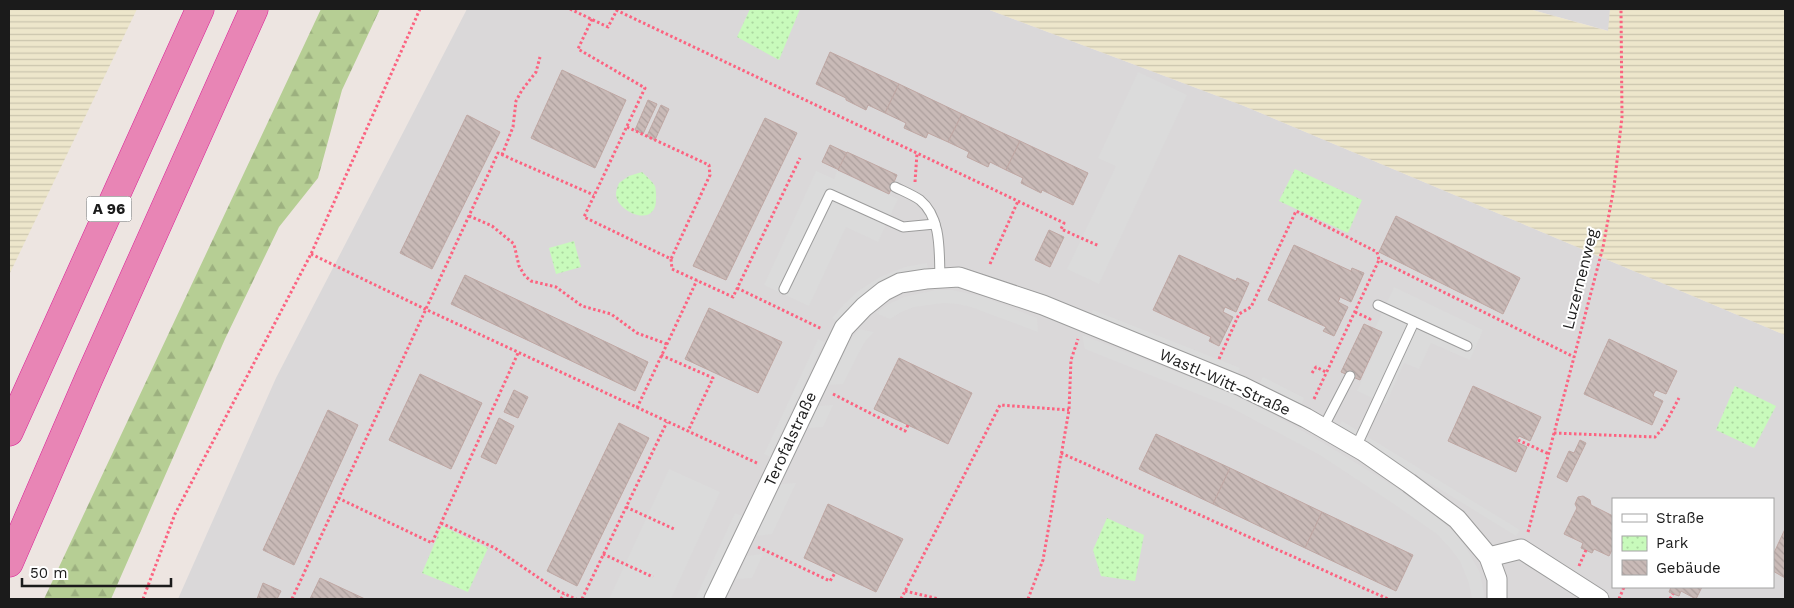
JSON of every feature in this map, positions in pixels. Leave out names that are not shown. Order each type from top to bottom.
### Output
[{"type":"highway","name":"A 96","points":[[9,432],[200,9]]},
{"type":"highway","points":[[9,562],[254,9]]},
{"type":"street","name":"Wastl-Witt-Straße","points":[[884,291],[900,283],[959,276],[1043,305],[1254,392],[1356,447],[1410,483],[1457,519],[1489,557],[1497,579],[1498,599]]},
{"type":"street","name":"Terofalstraße","points":[[714,599],[839,337],[844,328],[864,307],[884,291]]},
{"type":"street","points":[[1489,557],[1521,549],[1599,599]]},
{"type":"lane","points":[[896,187],[920,201],[935,224],[939,240],[940,278]]},
{"type":"lane","points":[[784,289],[830,194],[903,227],[935,224]]},
{"type":"lane","points":[[1378,305],[1467,346]]},
{"type":"lane","points":[[1356,447],[1414,322]]},
{"type":"lane","points":[[1323,428],[1350,376]]},
{"type":"path","points":[[142,599],[174,514],[312,254],[420,9]]},
{"type":"path","points":[[570,9],[608,27],[617,9],[1064,223],[1062,229],[1099,246]]},
{"type":"path","name":"Luzernenweg","points":[[1521,549],[1534,513],[1603,248],[1614,187],[1622,117],[1621,9]]},
{"type":"path","points":[[592,19],[578,49],[645,88],[584,217],[671,259]]},
{"type":"path","points":[[502,155],[513,126],[516,101],[536,72],[540,57]]},
{"type":"path","points":[[627,127],[708,165],[710,175],[671,259],[672,269],[733,297],[800,158]]},
{"type":"path","points":[[292,599],[498,153],[594,196]]},
{"type":"path","points":[[914,197],[917,153]]},
{"type":"path","points":[[990,264],[1018,201]]},
{"type":"path","points":[[1212,374],[1240,314],[1251,307],[1296,211],[1377,252],[1379,260],[1314,399]]},
{"type":"path","points":[[469,216],[492,226],[514,244],[519,266],[525,276],[531,281],[556,287],[582,306],[611,314],[637,333],[667,344]]},
{"type":"path","points":[[312,254],[425,310],[775,471]]},
{"type":"path","points":[[1379,260],[1574,357]]},
{"type":"path","points":[[637,408],[697,280]]},
{"type":"path","points":[[737,288],[839,337]]},
{"type":"path","points":[[1028,599],[1043,560],[1069,410],[1071,360],[1085,322]]},
{"type":"path","points":[[338,498],[432,543],[518,353]]},
{"type":"path","points":[[661,356],[712,378],[688,431]]},
{"type":"path","points":[[1312,374],[1316,367],[1326,372]]},
{"type":"path","points":[[815,385],[905,430],[908,425]]},
{"type":"path","points":[[1554,433],[1655,437],[1664,428],[1678,398]]},
{"type":"path","points":[[901,599],[1000,405],[1069,410]]},
{"type":"path","points":[[582,599],[667,422]]},
{"type":"path","points":[[1518,440],[1549,454]]},
{"type":"path","points":[[1061,454],[1388,599]]},
{"type":"path","points":[[626,507],[674,529]]},
{"type":"path","points":[[440,523],[495,548],[564,594],[576,599]]},
{"type":"path","points":[[742,539],[830,581],[834,572]]},
{"type":"path","points":[[603,554],[653,577]]},
{"type":"path","points":[[905,591],[939,599]]},
{"type":"path","points":[[561,599],[564,594]]},
{"type":"path","points":[[1670,599],[1673,594]]},
{"type":"shaded area","points":[[9,9],[137,9],[9,275]]},
{"type":"shaded area","points":[[467,9],[987,9],[1244,106],[1785,335],[1785,599],[178,599],[276,378]]},
{"type":"shaded area","points":[[987,9],[1529,9],[1608,31],[1610,9],[1785,9],[1785,335],[1244,106]]},
{"type":"shaded area","points":[[1529,9],[1610,9],[1609,31]]},
{"type":"shaded area","points":[[1138,72],[1187,95],[1099,284],[1067,269],[1116,166],[1098,158]]},
{"type":"shaded area","points":[[816,171],[834,179],[837,171],[898,199],[878,242],[846,227],[809,306],[764,285]]},
{"type":"shaded area","points":[[927,263],[928,269],[907,273],[882,283],[862,296],[837,322],[832,318],[858,291],[880,277],[905,267]]},
{"type":"shaded area","points":[[1394,287],[1483,330],[1470,360],[1431,343],[1419,369],[1404,363],[1386,404],[1357,391],[1383,332],[1375,328]]},
{"type":"shaded area","points":[[936,290],[952,290],[983,297],[1037,318],[1038,332],[958,304],[943,303],[914,307],[890,319],[876,313],[904,297]]},
{"type":"shaded area","points":[[1093,310],[1240,368],[1238,373],[1091,316]]},
{"type":"shaded area","points":[[859,329],[874,332],[864,343],[843,384],[828,385],[849,342]]},
{"type":"shaded area","points":[[1082,335],[1230,393],[1269,412],[1395,487],[1456,534],[1467,549],[1480,573],[1485,599],[1472,599],[1469,583],[1460,561],[1437,534],[1320,455],[1230,407],[1085,349]]},
{"type":"shaded area","points":[[818,339],[824,342],[770,457],[764,454]]},
{"type":"shaded area","points":[[1263,377],[1304,398],[1301,405],[1260,383]]},
{"type":"shaded area","points":[[833,405],[823,427],[807,428],[818,406]]},
{"type":"shaded area","points":[[1342,421],[1520,530],[1516,536],[1339,427]]},
{"type":"shaded area","points":[[669,469],[720,492],[671,599],[609,599]]},
{"type":"shaded area","points":[[796,483],[772,534],[756,536],[781,484]]},
{"type":"shaded area","points":[[735,513],[742,516],[703,599],[695,599]]},
{"type":"shaded area","points":[[763,554],[752,578],[736,579],[747,556]]},
{"type":"green space","points":[[321,9],[380,9],[342,90],[318,178],[279,227],[225,339],[111,599],[44,599]]},
{"type":"green space","points":[[750,9],[800,9],[779,60],[737,37]]},
{"type":"green space","points":[[1295,169],[1362,200],[1348,233],[1279,201]]},
{"type":"green space","points":[[642,172],[655,186],[656,194],[655,208],[644,216],[636,215],[622,207],[616,194],[619,183],[629,176]]},
{"type":"green space","points":[[574,241],[581,267],[556,274],[549,248]]},
{"type":"green space","points":[[1735,386],[1776,406],[1754,448],[1716,430]]},
{"type":"green space","points":[[1107,518],[1144,535],[1135,581],[1101,576],[1093,550]]},
{"type":"green space","points":[[442,526],[488,548],[468,592],[422,573]]},
{"type":"building","points":[[830,52],[899,84],[885,113],[868,105],[866,110],[816,84]]},
{"type":"building","points":[[562,70],[626,100],[595,168],[531,138]]},
{"type":"building","points":[[899,84],[962,114],[948,142],[928,133],[926,138],[904,128],[906,123],[885,113]]},
{"type":"building","points":[[648,100],[657,104],[643,134],[635,130]]},
{"type":"building","points":[[661,105],[669,109],[655,140],[647,136]]},
{"type":"building","points":[[962,114],[1020,141],[1006,170],[990,162],[988,167],[967,157],[969,152],[948,142]]},
{"type":"building","points":[[467,115],[500,132],[432,269],[400,253]]},
{"type":"building","points":[[765,118],[797,133],[726,280],[693,266]]},
{"type":"building","points":[[1020,141],[1088,173],[1073,205],[1042,190],[1041,193],[1021,183],[1023,178],[1006,170]]},
{"type":"building","points":[[830,145],[847,153],[839,170],[822,162]]},
{"type":"building","points":[[847,152],[897,175],[889,194],[838,170]]},
{"type":"building","points":[[1396,216],[1520,278],[1503,314],[1379,252]]},
{"type":"building","points":[[1049,230],[1064,237],[1050,267],[1035,260]]},
{"type":"building","points":[[1294,245],[1351,271],[1352,268],[1364,273],[1351,302],[1340,297],[1338,302],[1348,307],[1334,336],[1323,331],[1326,327],[1268,300]]},
{"type":"building","points":[[1179,255],[1236,281],[1237,278],[1249,283],[1236,312],[1225,307],[1223,312],[1233,317],[1219,346],[1209,341],[1211,337],[1153,310]]},
{"type":"building","points":[[465,275],[648,362],[635,391],[451,304]]},
{"type":"building","points":[[709,308],[782,342],[758,393],[685,359]]},
{"type":"building","points":[[1364,324],[1382,332],[1360,380],[1341,372]]},
{"type":"building","points":[[1609,339],[1677,371],[1666,394],[1656,390],[1654,393],[1653,396],[1663,401],[1652,425],[1584,394]]},
{"type":"building","points":[[899,358],[972,393],[948,444],[874,409]]},
{"type":"building","points":[[420,374],[482,403],[451,469],[389,440]]},
{"type":"building","points":[[1473,386],[1541,417],[1530,441],[1519,436],[1516,442],[1527,447],[1516,472],[1448,441]]},
{"type":"building","points":[[514,390],[528,397],[518,418],[504,412]]},
{"type":"building","points":[[328,410],[358,425],[294,565],[263,550]]},
{"type":"building","points":[[499,418],[514,426],[496,464],[481,457]]},
{"type":"building","points":[[619,423],[649,438],[577,586],[547,571]]},
{"type":"building","points":[[1156,434],[1230,468],[1213,504],[1139,469]]},
{"type":"building","points":[[1580,440],[1586,443],[1567,482],[1557,477],[1569,451],[1574,453]]},
{"type":"building","points":[[1230,468],[1322,512],[1305,548],[1213,504]]},
{"type":"building","points":[[1583,496],[1590,500],[1591,505],[1612,516],[1612,550],[1609,556],[1594,549],[1592,553],[1581,548],[1583,543],[1564,534],[1577,508],[1575,504],[1578,497]]},
{"type":"building","points":[[828,504],[903,539],[876,592],[804,558]]},
{"type":"building","points":[[1322,512],[1413,555],[1396,591],[1305,548]]},
{"type":"building","points":[[1785,529],[1785,578],[1774,572],[1774,553]]},
{"type":"building","points":[[320,578],[365,599],[310,599]]},
{"type":"building","points":[[263,583],[281,591],[277,599],[257,599]]},
{"type":"building","points":[[1671,588],[1702,588],[1696,599],[1681,591],[1679,596],[1669,592]]}]
